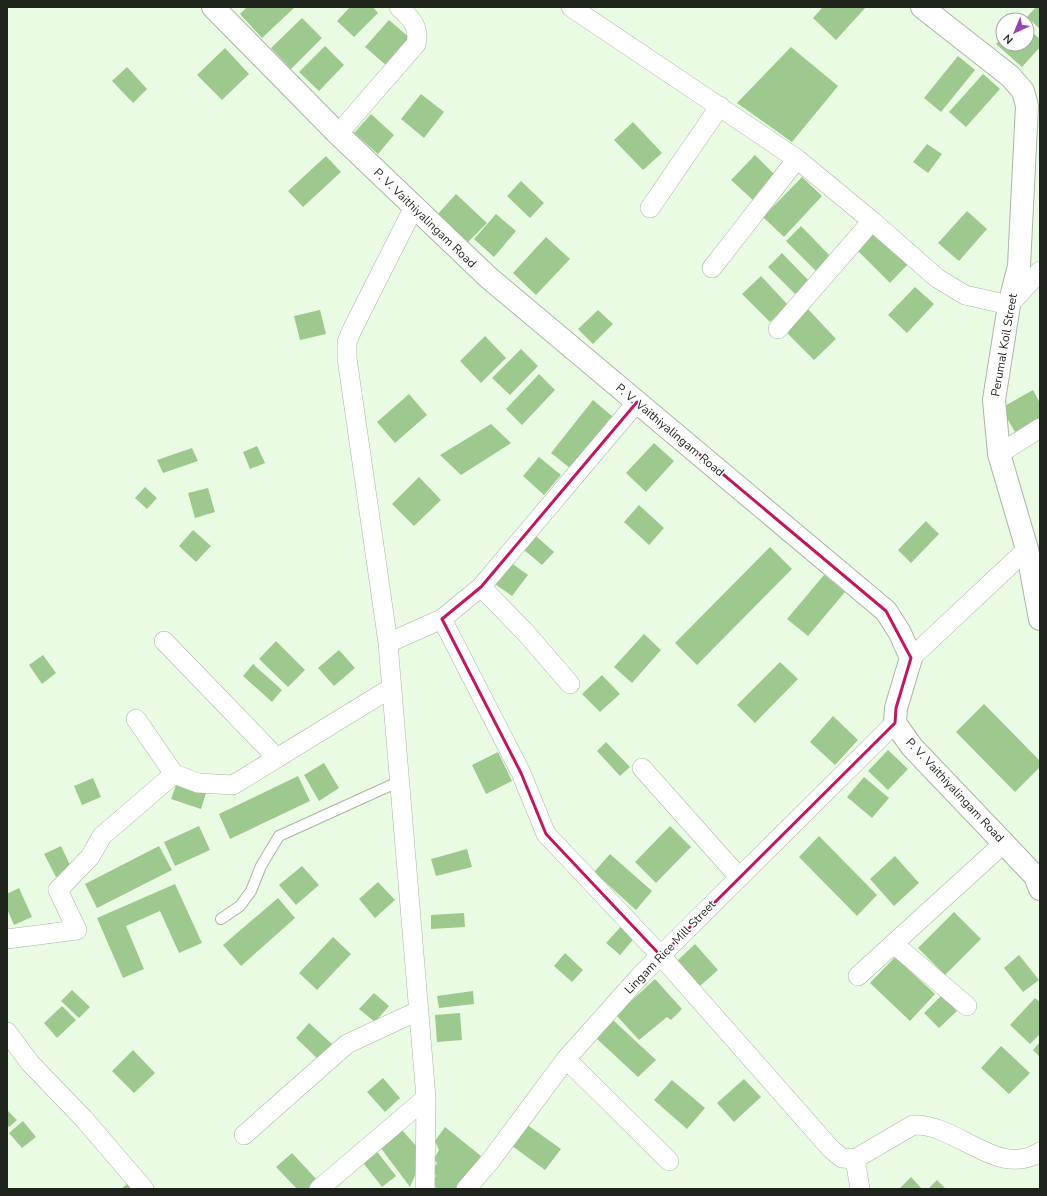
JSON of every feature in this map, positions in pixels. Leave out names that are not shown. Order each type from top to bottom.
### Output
[{"type":"street","name":"P. V. Vaithiyalingam Road","points":[[213,7],[338,134],[489,278],[886,611],[900,633],[911,658]]},
{"type":"street","points":[[338,134],[416,44],[418,33],[415,23],[400,7]]},
{"type":"street","points":[[571,7],[797,159],[872,221],[937,278],[965,295],[1009,305],[1040,271]]},
{"type":"street","name":"Perumal Koil Street","points":[[922,7],[1010,76],[1023,91],[1027,106],[1019,266],[1009,305],[994,400],[999,454],[1027,550],[1040,619]]},
{"type":"street","points":[[650,208],[720,106]]},
{"type":"street","points":[[712,268],[797,159]]},
{"type":"street","points":[[414,207],[353,328],[348,342],[347,358],[388,642],[398,782],[426,1098],[425,1189]]},
{"type":"street","points":[[778,329],[872,221]]},
{"type":"street","points":[[388,642],[442,619],[481,587],[637,402]]},
{"type":"street","points":[[999,454],[1040,428]]},
{"type":"street","points":[[895,723],[896,708],[911,658],[1027,550]]},
{"type":"street","points":[[481,587],[526,633],[570,684]]},
{"type":"street","points":[[442,619],[521,773],[546,834],[661,956],[831,1149],[842,1158],[855,1159],[913,1126],[924,1125],[948,1132],[1003,1159],[1019,1159],[1040,1152]]},
{"type":"street","points":[[164,641],[277,758]]},
{"type":"street","points":[[136,720],[174,774],[198,783],[233,785],[391,688]]},
{"type":"street","name":"P. V. Vaithiyalingam Road","points":[[895,723],[912,747],[1004,843],[1038,876]]},
{"type":"street","name":"Lingam Rice Mill Street","points":[[466,1189],[490,1160],[566,1059],[640,976],[895,723]]},
{"type":"street","points":[[642,768],[739,877]]},
{"type":"street","points":[[7,939],[77,930],[58,890],[90,857],[102,836],[174,774]]},
{"type":"street","points":[[858,976],[1004,843]]},
{"type":"street","points":[[894,944],[967,1006]]},
{"type":"street","points":[[244,1135],[347,1044],[418,1011]]},
{"type":"street","points":[[7,1032],[30,1063],[84,1119],[144,1189]]},
{"type":"street","points":[[566,1059],[669,1161]]},
{"type":"street","points":[[319,1189],[426,1098]]},
{"type":"street","points":[[855,1159],[860,1189]]},
{"type":"lane","points":[[221,919],[240,906],[251,891],[261,866],[279,836],[398,782]]},
{"type":"highlighted area","points":[[637,402],[886,611],[911,658],[896,708],[895,723],[661,956],[546,834],[521,773],[442,619],[481,587]]},
{"type":"building","points":[[247,7],[295,7],[262,38],[240,14]]},
{"type":"building","points":[[350,7],[373,7],[378,13],[354,37],[337,21]]},
{"type":"building","points":[[823,7],[866,7],[836,40],[813,18]]},
{"type":"building","points":[[1036,7],[1040,7],[1040,29],[1035,24],[1035,12],[1032,12]]},
{"type":"building","points":[[302,18],[322,38],[291,69],[271,48]]},
{"type":"building","points":[[389,20],[411,39],[387,66],[365,47]]},
{"type":"building","points":[[1035,35],[1040,39],[1040,47],[1022,67],[1005,52],[1035,52]]},
{"type":"building","points":[[325,46],[344,65],[319,91],[299,72]]},
{"type":"building","points":[[791,47],[838,86],[792,142],[737,103]]},
{"type":"building","points":[[225,48],[249,74],[222,100],[197,75]]},
{"type":"building","points":[[958,56],[975,70],[941,112],[924,98]]},
{"type":"building","points":[[127,67],[147,89],[133,103],[112,81]]},
{"type":"building","points":[[983,74],[1000,89],[966,127],[949,112]]},
{"type":"building","points":[[421,94],[444,112],[424,138],[401,119]]},
{"type":"building","points":[[371,114],[394,135],[378,154],[354,133]]},
{"type":"building","points":[[633,122],[662,153],[643,170],[614,140]]},
{"type":"building","points":[[927,144],[942,154],[928,173],[913,162]]},
{"type":"building","points":[[755,155],[777,177],[754,201],[731,180]]},
{"type":"building","points":[[326,156],[341,172],[303,207],[288,191]]},
{"type":"building","points":[[802,177],[822,196],[784,237],[763,217]]},
{"type":"building","points":[[521,181],[544,203],[530,218],[507,196]]},
{"type":"building","points":[[456,194],[487,223],[466,244],[436,216]]},
{"type":"building","points":[[967,211],[987,229],[959,261],[938,243]]},
{"type":"building","points":[[496,214],[516,231],[494,257],[474,239]]},
{"type":"building","points":[[801,226],[831,257],[816,271],[786,241]]},
{"type":"building","points":[[875,231],[908,264],[890,283],[857,250]]},
{"type":"building","points":[[546,237],[570,259],[536,295],[513,273]]},
{"type":"building","points":[[782,253],[809,281],[795,294],[768,267]]},
{"type":"building","points":[[761,276],[788,305],[770,322],[742,294]]},
{"type":"building","points":[[915,287],[934,304],[907,333],[888,315]]},
{"type":"building","points":[[807,308],[836,339],[814,360],[784,330]]},
{"type":"building","points":[[320,310],[326,334],[300,340],[294,316]]},
{"type":"building","points":[[598,310],[613,324],[593,344],[578,329]]},
{"type":"building","points":[[485,336],[506,358],[481,383],[460,361]]},
{"type":"building","points":[[521,349],[538,366],[510,395],[492,378]]},
{"type":"building","points":[[539,374],[555,390],[522,425],[506,409]]},
{"type":"building","points":[[1033,390],[1040,403],[1040,418],[1015,432],[1001,408]]},
{"type":"building","points":[[409,394],[427,415],[395,443],[377,422]]},
{"type":"building","points":[[593,400],[612,416],[570,468],[551,453]]},
{"type":"building","points":[[491,424],[511,443],[461,475],[440,455]]},
{"type":"building","points":[[654,443],[674,461],[646,492],[626,473]]},
{"type":"building","points":[[257,446],[265,463],[250,469],[243,452]]},
{"type":"building","points":[[192,448],[198,461],[163,473],[157,460]]},
{"type":"building","points":[[539,457],[561,475],[544,495],[523,476]]},
{"type":"building","points":[[419,477],[441,500],[414,526],[392,504]]},
{"type":"building","points":[[145,487],[157,498],[147,509],[135,498]]},
{"type":"building","points":[[208,488],[215,512],[195,518],[188,493]]},
{"type":"building","points":[[639,505],[664,528],[649,545],[624,522]]},
{"type":"building","points":[[926,521],[939,534],[911,563],[898,550]]},
{"type":"building","points":[[193,530],[211,546],[196,562],[179,546]]},
{"type":"building","points":[[536,536],[554,552],[542,565],[524,550]]},
{"type":"building","points":[[770,547],[792,569],[697,665],[675,643]]},
{"type":"building","points":[[510,562],[528,575],[512,596],[495,584]]},
{"type":"building","points":[[824,575],[845,592],[808,636],[787,619]]},
{"type":"building","points":[[644,634],[661,650],[632,683],[614,667]]},
{"type":"building","points":[[276,641],[305,670],[288,687],[259,659]]},
{"type":"building","points":[[339,650],[355,668],[334,686],[318,668]]},
{"type":"building","points":[[43,655],[56,673],[42,684],[29,665]]},
{"type":"building","points":[[780,662],[798,679],[755,723],[737,705]]},
{"type":"building","points":[[253,664],[282,690],[272,702],[243,676]]},
{"type":"building","points":[[602,675],[620,694],[600,712],[582,694]]},
{"type":"building","points":[[984,704],[1040,761],[1040,767],[1015,792],[956,732]]},
{"type":"building","points":[[833,716],[858,740],[835,765],[810,742]]},
{"type":"building","points":[[606,742],[630,767],[620,776],[597,751]]},
{"type":"building","points":[[888,750],[908,769],[888,790],[868,771]]},
{"type":"building","points":[[498,752],[512,781],[486,794],[472,765]]},
{"type":"building","points":[[324,763],[339,788],[319,801],[304,775]]},
{"type":"building","points":[[298,776],[310,801],[230,839],[219,814]]},
{"type":"building","points":[[864,777],[889,798],[872,818],[847,797]]},
{"type":"building","points":[[93,778],[101,797],[82,805],[74,786]]},
{"type":"building","points":[[178,780],[207,790],[201,809],[171,799]]},
{"type":"building","points":[[199,826],[210,850],[175,866],[164,842]]},
{"type":"building","points":[[670,826],[691,847],[656,883],[635,862]]},
{"type":"building","points":[[819,836],[877,895],[857,916],[799,857]]},
{"type":"building","points":[[61,846],[72,869],[56,877],[44,854]]},
{"type":"building","points":[[159,846],[172,870],[97,908],[85,884]]},
{"type":"building","points":[[467,849],[472,867],[436,876],[431,859]]},
{"type":"building","points":[[610,854],[652,891],[636,910],[594,872]]},
{"type":"building","points":[[895,856],[919,883],[894,906],[870,879]]},
{"type":"building","points":[[302,866],[319,885],[296,905],[279,885]]},
{"type":"building","points":[[378,882],[395,900],[375,918],[359,899]]},
{"type":"building","points":[[175,884],[202,943],[179,953],[160,911],[126,926],[144,969],[123,978],[97,918]]},
{"type":"building","points":[[19,888],[32,917],[14,925],[7,909],[7,894]]},
{"type":"building","points":[[278,898],[295,918],[241,966],[223,945]]},
{"type":"building","points":[[954,912],[981,939],[945,975],[918,948]]},
{"type":"building","points":[[464,913],[465,927],[431,929],[431,915]]},
{"type":"building","points":[[625,922],[638,934],[620,955],[606,943]]},
{"type":"building","points":[[333,937],[351,954],[317,990],[299,973]]},
{"type":"building","points":[[695,944],[718,970],[700,986],[677,961]]},
{"type":"building","points":[[565,953],[583,970],[572,982],[554,966]]},
{"type":"building","points":[[1019,955],[1039,980],[1023,992],[1004,968]]},
{"type":"building","points":[[895,957],[935,994],[910,1021],[870,983]]},
{"type":"building","points":[[655,979],[682,1009],[671,1020],[667,1017],[639,1040],[616,1015]]},
{"type":"building","points":[[72,990],[90,1007],[79,1018],[61,1001]]},
{"type":"building","points":[[473,991],[474,1004],[439,1008],[437,996]]},
{"type":"building","points":[[374,993],[389,1006],[375,1022],[359,1009]]},
{"type":"building","points":[[942,995],[957,1011],[939,1028],[924,1013]]},
{"type":"building","points":[[1035,998],[1040,1002],[1040,1034],[1030,1044],[1010,1025]]},
{"type":"building","points":[[62,1006],[76,1020],[57,1038],[44,1023]]},
{"type":"building","points":[[460,1013],[462,1040],[437,1042],[435,1015]]},
{"type":"building","points":[[613,1020],[656,1060],[638,1077],[596,1038]]},
{"type":"building","points":[[309,1023],[332,1044],[318,1059],[296,1038]]},
{"type":"building","points":[[1040,1042],[1040,1057],[1033,1050]]},
{"type":"building","points":[[1001,1046],[1030,1073],[1009,1094],[981,1068]]},
{"type":"building","points":[[133,1050],[155,1073],[134,1093],[112,1071]]},
{"type":"building","points":[[383,1078],[400,1098],[385,1112],[367,1092]]},
{"type":"building","points":[[744,1079],[761,1097],[734,1122],[717,1103]]},
{"type":"building","points":[[672,1080],[705,1108],[687,1129],[654,1100]]},
{"type":"building","points":[[7,1110],[17,1120],[9,1127],[7,1125]]},
{"type":"building","points":[[23,1121],[36,1137],[22,1148],[9,1133]]},
{"type":"building","points":[[526,1124],[561,1149],[545,1170],[511,1145]]},
{"type":"building","points":[[445,1127],[481,1156],[456,1189],[435,1189],[436,1187],[431,1184],[436,1176],[432,1171],[437,1163],[434,1159],[439,1150],[435,1141]]},
{"type":"building","points":[[402,1130],[424,1155],[410,1187],[380,1147]]},
{"type":"building","points":[[375,1149],[396,1176],[382,1187],[361,1160]]},
{"type":"building","points":[[292,1153],[318,1181],[309,1189],[297,1189],[276,1167]]},
{"type":"building","points":[[911,1177],[922,1189],[899,1189]]},
{"type":"building","points":[[937,1180],[946,1189],[928,1189]]},
{"type":"building","points":[[127,1184],[132,1189],[121,1189]]}]
